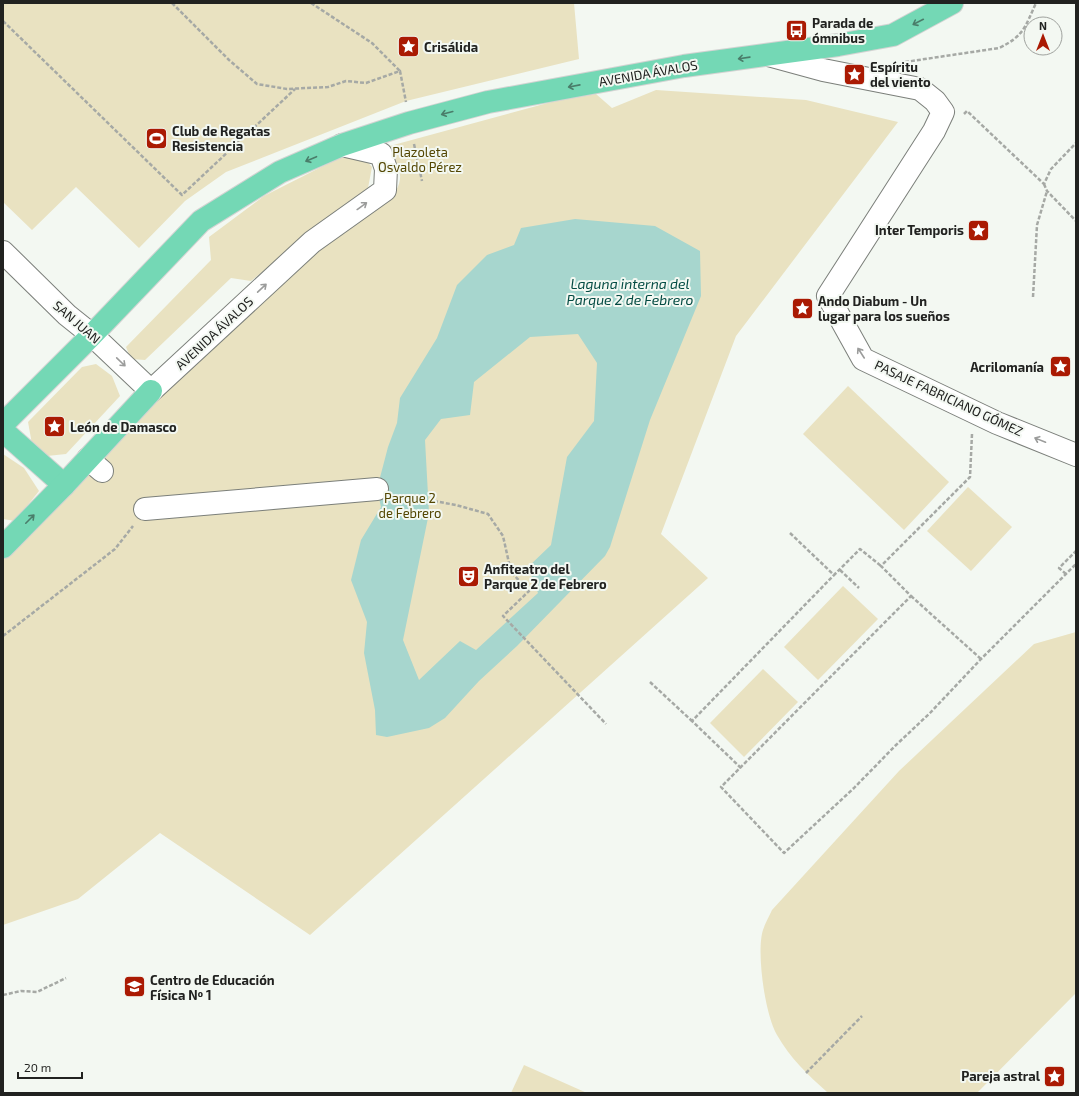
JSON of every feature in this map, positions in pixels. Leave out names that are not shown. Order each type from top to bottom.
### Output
[{"type":"main road","name":"AVENIDA ÁVALOS","points":[[3,424],[92,335],[201,221],[280,172],[342,145],[409,122],[488,102],[684,66],[838,45],[893,35],[952,3]]},
{"type":"main road","name":"AVENIDA ÁVALOS","points":[[3,547],[64,485],[95,465],[151,391]]},
{"type":"main road","points":[[3,431],[64,485]]},
{"type":"street","name":"PASAJE FABRICIANO GÓMEZ","points":[[768,55],[823,70],[920,89],[934,101],[943,112],[934,131],[828,296],[864,359],[997,423],[1076,455]]},
{"type":"street","name":"AVENIDA ÁVALOS","points":[[151,391],[312,242],[385,190],[386,169],[381,154],[342,145]]},
{"type":"street","name":"SAN JUAN","points":[[3,252],[67,315],[92,335],[151,391]]},
{"type":"street","points":[[145,508],[377,488]]},
{"type":"path","points":[[172,3],[230,60],[257,84],[287,89],[328,87],[346,82],[366,83],[400,71]]},
{"type":"path","points":[[311,3],[372,42],[400,71],[422,181]]},
{"type":"path","points":[[904,62],[999,48],[1011,42],[1022,32],[1036,3]]},
{"type":"path","points":[[3,21],[182,195],[295,89]]},
{"type":"path","points":[[934,131],[967,111],[1044,184],[1047,191],[1076,221]]},
{"type":"path","points":[[1044,184],[1051,169],[1076,144]]},
{"type":"path","points":[[1033,297],[1037,225],[1047,191]]},
{"type":"path","points":[[881,566],[970,478],[973,412]]},
{"type":"path","points":[[434,501],[456,505],[488,514],[504,536],[511,572],[529,591],[503,616],[606,724]]},
{"type":"path","points":[[3,636],[115,549],[142,515],[145,508]]},
{"type":"path","points":[[790,533],[834,575]]},
{"type":"path","points":[[692,721],[860,548],[981,659]]},
{"type":"path","points":[[1066,574],[1059,568],[1076,551]]},
{"type":"path","points":[[911,596],[721,787],[784,854],[930,714],[981,659],[1076,564]]},
{"type":"path","points":[[840,570],[859,588]]},
{"type":"path","points":[[650,682],[740,768]]},
{"type":"path","points":[[3,995],[21,991],[37,992],[66,978]]},
{"type":"path","points":[[806,1073],[862,1016]]},
{"type":"green space","name":"Club de Regatas Resistencia","points":[[3,3],[574,3],[579,59],[406,101],[226,172],[185,201],[139,248],[76,187],[32,230],[3,202]]},
{"type":"green space","name":"Parque 2 de Febrero","points":[[656,90],[806,100],[898,122],[736,336],[661,534],[708,578],[310,935],[160,833],[78,899],[3,925],[3,557],[308,248],[396,191],[399,184],[400,173],[396,163],[386,147],[555,101],[596,94],[612,108]]},
{"type":"green space","points":[[363,157],[372,167],[368,188],[251,281],[231,278],[145,360],[131,359],[126,347],[211,260],[209,237],[264,196],[339,158]]},
{"type":"green space","points":[[96,364],[112,376],[120,396],[66,454],[47,456],[32,444],[28,422],[82,367]]},
{"type":"green space","points":[[848,386],[949,482],[904,530],[803,434]]},
{"type":"green space","points":[[3,454],[24,468],[39,491],[15,521],[3,519]]},
{"type":"green space","points":[[968,487],[1012,527],[971,571],[927,531]]},
{"type":"green space","points":[[843,586],[878,619],[818,680],[784,647]]},
{"type":"green space","points":[[1076,632],[1076,993],[977,1093],[827,1092],[806,1073],[782,1043],[773,1026],[769,1013],[765,999],[761,967],[761,940],[763,930],[772,910],[899,771],[1034,644]]},
{"type":"green space","points":[[763,669],[798,702],[744,757],[710,723]]},
{"type":"green space","points":[[524,1065],[587,1093],[511,1093]]},
{"type":"water","name":"Laguna interna del Parque 2 de Febrero","points":[[575,219],[655,226],[700,251],[701,296],[650,420],[610,547],[605,556],[517,646],[479,681],[445,718],[429,728],[387,737],[376,735],[375,710],[364,653],[367,622],[351,580],[361,540],[381,507],[377,489],[388,447],[397,423],[400,398],[437,338],[457,285],[487,255],[514,245],[521,228]],"holes":[[[578,334],[597,363],[594,421],[567,457],[551,545],[528,567],[538,593],[476,650],[460,641],[419,680],[403,640],[429,513],[425,440],[441,419],[470,415],[474,382],[530,337]]]},
{"type":"place","name":"Parada de ómnibus","points":[[797,30]]},
{"type":"place","name":"Crisálida","points":[[408,47]]},
{"type":"place","name":"Espíritu del viento","points":[[855,74]]},
{"type":"place","name":"Club de Regatas Resistencia","points":[[157,138]]},
{"type":"place","name":"Inter Temporis","points":[[979,230]]},
{"type":"place","name":"Ando Diabum - Un lugar para los sueños","points":[[803,308]]},
{"type":"place","name":"Acrilomanía","points":[[1060,367]]},
{"type":"place","name":"León de Damasco","points":[[54,427]]},
{"type":"place","name":"Anfiteatro del Parque 2 de Febrero","points":[[469,576]]},
{"type":"place","name":"Centro de Educación Física Nº 1","points":[[134,987]]},
{"type":"place","name":"Pareja astral","points":[[1055,1076]]},
{"type":"park label","name":"Plazoleta Osvaldo Pérez","points":[[420,160]]}]
